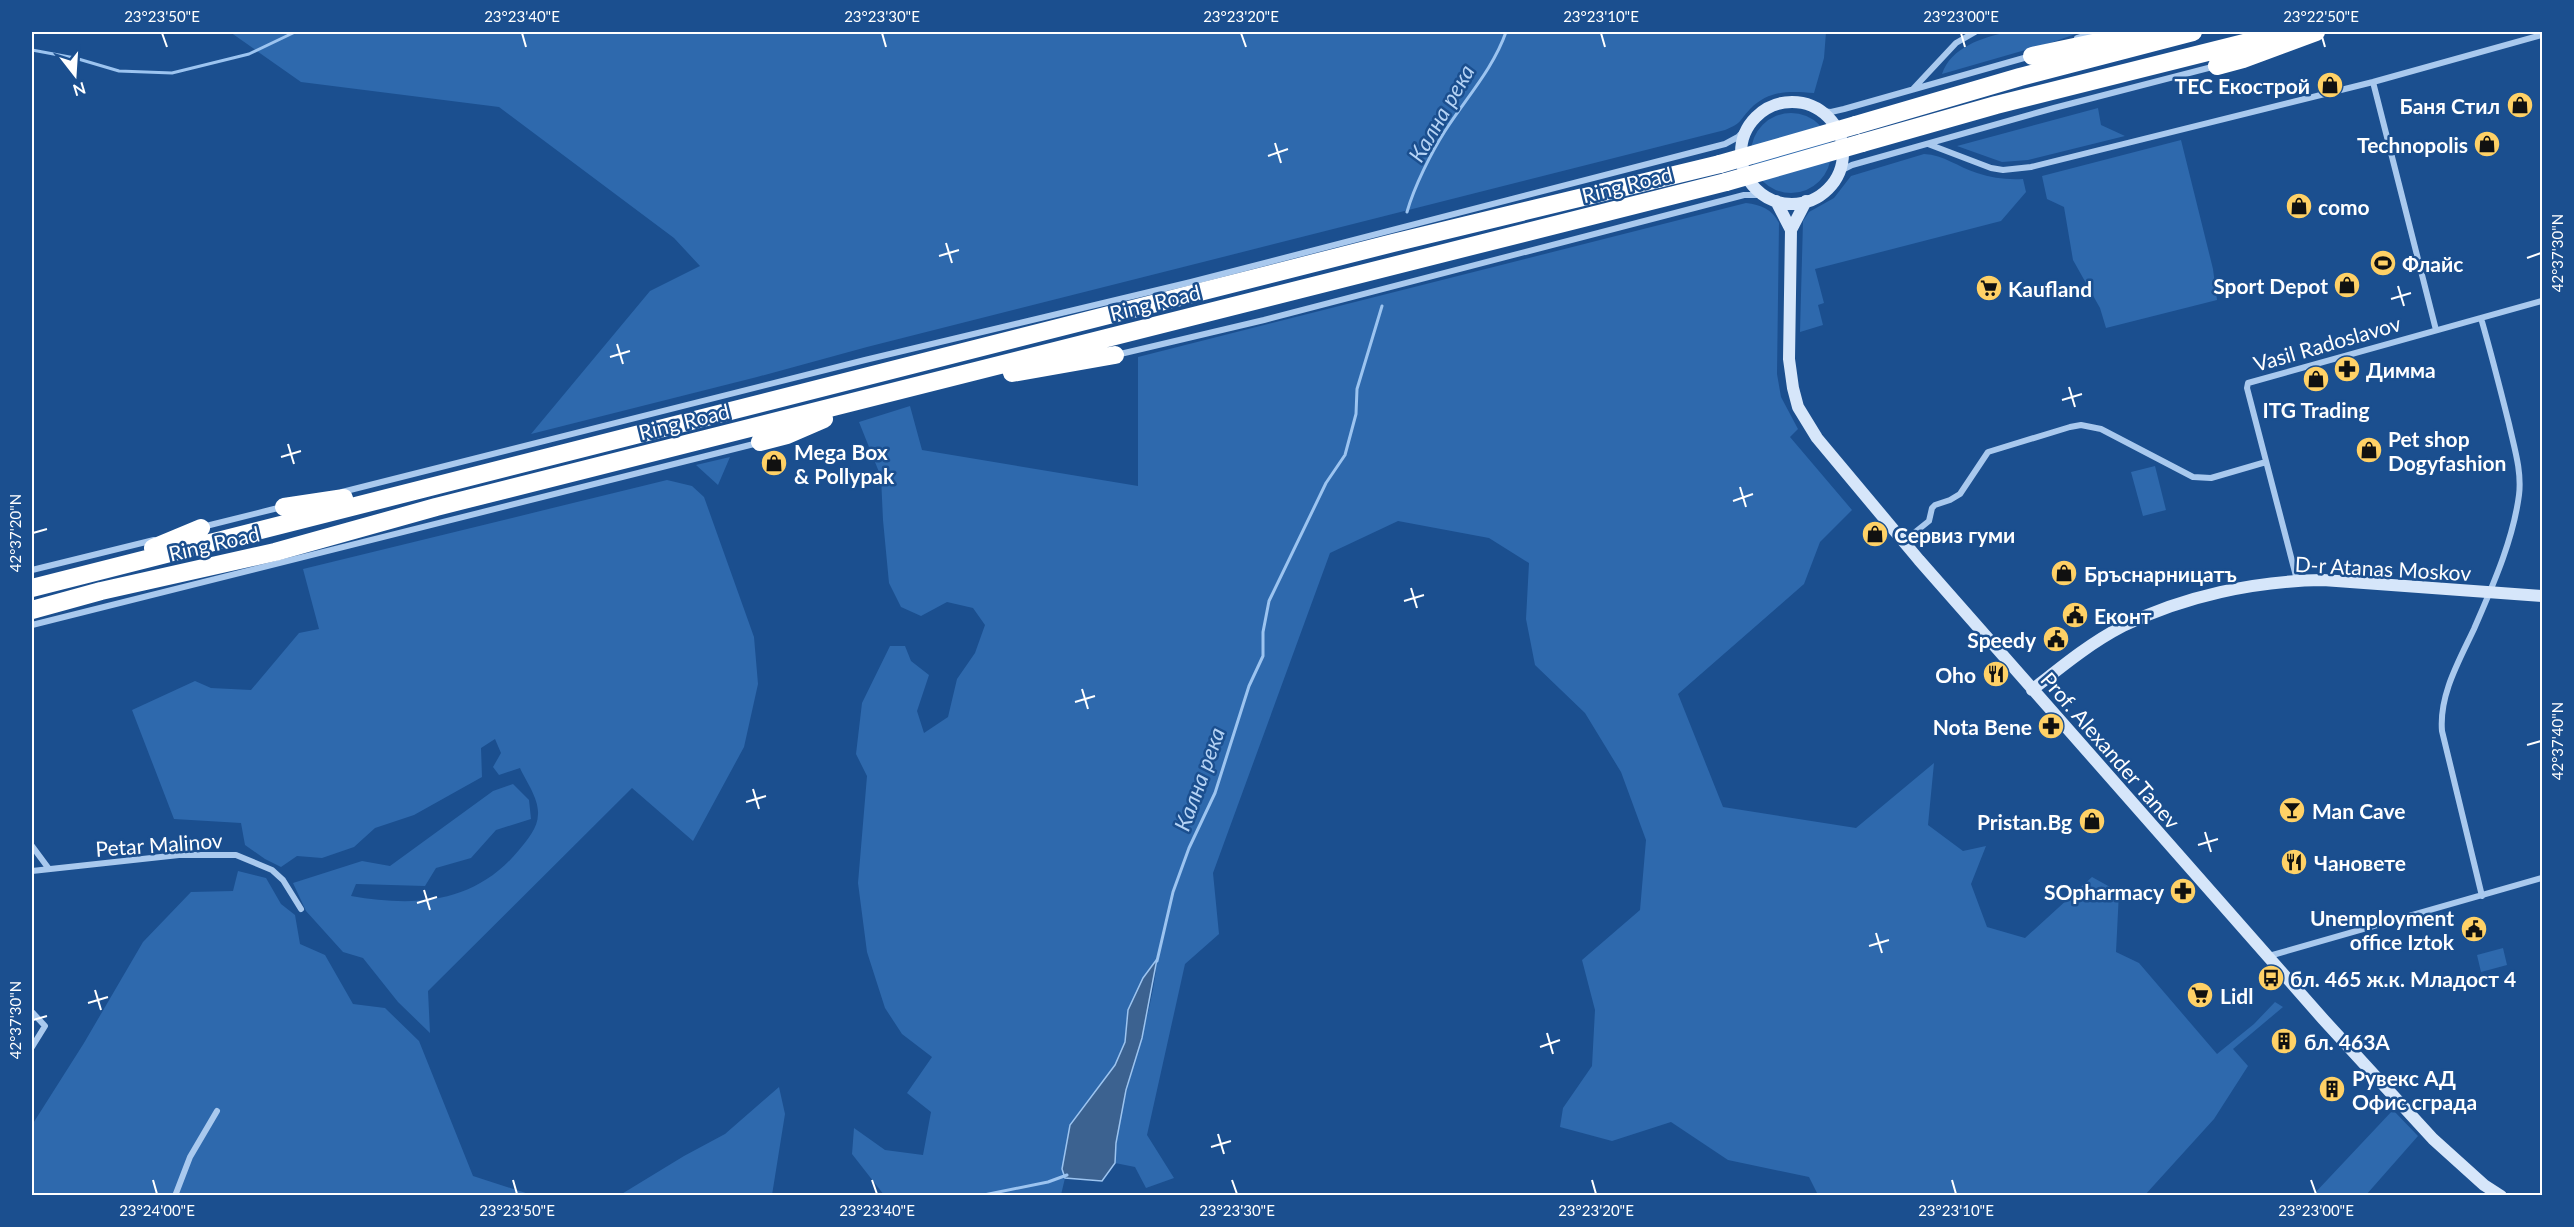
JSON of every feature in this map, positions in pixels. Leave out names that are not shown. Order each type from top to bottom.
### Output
[{"type":"highway","points":[[2032,56],[2145,32]]},
{"type":"highway","name":"Ring Road","points":[[32,588],[1274,273],[1720,164],[2020,77],[2193,32]]},
{"type":"highway","name":"Ring Road","points":[[32,610],[275,552],[388,520],[1726,182],[2007,103],[2288,32]]},
{"type":"highway","points":[[2217,66],[2243,59],[2316,32]]},
{"type":"highway","points":[[1222,274],[1274,273]]},
{"type":"highway","points":[[1093,319],[1144,294]]},
{"type":"highway","points":[[950,378],[1000,375],[1115,355]]},
{"type":"highway","points":[[760,442],[787,435],[870,399]]},
{"type":"highway","points":[[284,507],[432,486]]},
{"type":"highway","points":[[309,556],[388,520]]},
{"type":"highway","points":[[94,572],[201,528]]},
{"type":"highway","points":[[173,575],[254,570]]},
{"type":"street","points":[[1910,91],[1956,43],[1975,32]]},
{"type":"street","points":[[1770,198],[1749,179],[1741,158],[1744,136],[1749,125],[1762,112],[1787,102],[1805,104],[1821,111],[1844,110],[2032,56],[2096,32]]},
{"type":"street","points":[[1928,144],[1991,168],[2018,170],[2373,82],[2542,35]]},
{"type":"street","points":[[1838,172],[1852,165],[2217,66]]},
{"type":"street","points":[[2373,82],[2436,330]]},
{"type":"street","points":[[1115,355],[1264,320],[1744,195],[1796,203],[1806,201],[1822,193],[1838,172],[1842,156],[1840,139],[1833,124],[1821,111]]},
{"type":"street","name":"Ring Road","points":[[32,570],[865,360],[1144,294],[1725,144],[1738,137],[1749,125]]},
{"type":"street","name":"Prof. Alexander Tanev","points":[[1770,198],[1791,230]]},
{"type":"street","name":"Prof. Alexander Tanev","points":[[1806,201],[1791,230],[1789,359],[1798,406],[1817,438],[2032,690],[2267,956],[2433,1139],[2484,1185],[2501,1196]]},
{"type":"street","name":"Vasil Radoslavov","points":[[2297,580],[2247,388],[2250,381],[2542,301]]},
{"type":"street","points":[[2481,318],[2516,453],[2520,476],[2519,495],[2514,520],[2489,594],[2443,701],[2441,720],[2482,896]]},
{"type":"street","points":[[1903,541],[1929,521],[1935,505],[1960,494],[1988,452],[2070,427],[2081,425],[2101,429],[2193,477],[2211,478],[2266,462]]},
{"type":"street","name":"Ring Road","points":[[32,625],[760,442]]},
{"type":"street","name":"D-r Atanas Moskov","points":[[2032,690],[2097,641],[2151,613],[2229,590],[2297,580],[2542,596]]},
{"type":"street","points":[[32,846],[34,856],[49,869]]},
{"type":"street","name":"Petar Malinov","points":[[32,872],[178,855],[236,855],[272,870],[283,880],[301,909]]},
{"type":"street","points":[[2267,956],[2542,878]]},
{"type":"street","points":[[32,1012],[45,1026],[32,1047]]},
{"type":"street","points":[[175,1196],[190,1157],[217,1111]]},
{"type":"shaded area","points":[[230,32],[1826,32],[1824,58],[1814,93],[1788,92],[1764,98],[1737,123],[1725,130],[531,434],[650,291],[700,266],[674,238],[499,107],[301,82]]},
{"type":"shaded area","points":[[2007,32],[2081,32],[1942,74],[1952,57],[1960,50],[1988,37]]},
{"type":"shaded area","points":[[2098,108],[2101,125],[2125,136],[2028,160],[2002,162],[1957,146]]},
{"type":"shaded area","points":[[1791,113],[1806,116],[1819,125],[1828,138],[1831,153],[1828,168],[1819,181],[1806,190],[1791,193],[1776,190],[1763,181],[1754,168],[1751,153],[1754,138],[1763,125],[1776,116]]},
{"type":"shaded area","points":[[2181,140],[2213,269],[2217,300],[2106,328],[2100,308],[2073,260],[2064,207],[2047,199],[2042,176]]},
{"type":"shaded area","points":[[1924,154],[1945,159],[1970,171],[1988,176],[2023,179],[2026,192],[2001,221],[1815,269],[1824,303],[1818,305],[1823,325],[1800,332],[1803,221],[1809,212],[1834,198],[1851,176]]},
{"type":"shaded area","points":[[1746,203],[1766,208],[1779,223],[1777,374],[1781,397],[1798,429],[1790,437],[1852,510],[1820,542],[1804,584],[1678,694],[1723,807],[1856,828],[1934,763],[1928,825],[1963,851],[1986,846],[1971,884],[1987,927],[2025,938],[2092,877],[2119,892],[2116,952],[2139,963],[2217,1054],[2254,1024],[2275,1002],[2283,1007],[2233,1049],[2248,1066],[2214,1119],[2145,1195],[1818,1195],[1809,1177],[1728,1160],[1671,1122],[1612,1141],[1560,1127],[1563,1108],[1592,1066],[1595,1010],[1582,960],[1640,910],[1646,840],[1621,772],[1585,713],[1535,665],[1526,619],[1529,563],[1489,538],[1398,521],[1330,553],[1213,873],[1219,934],[1185,964],[1147,1135],[1174,1178],[1146,1188],[1135,1167],[1115,1163],[1122,1111],[1154,986],[1157,960],[1128,1010],[1125,1042],[1115,1065],[1070,1125],[1062,1169],[1065,1178],[1061,1195],[884,1195],[852,1154],[854,1128],[885,1150],[923,1155],[931,1112],[907,1093],[932,1057],[902,1034],[885,1008],[867,952],[858,883],[867,776],[856,754],[862,703],[890,646],[905,646],[911,661],[929,675],[917,711],[924,733],[948,717],[957,679],[975,653],[985,625],[973,608],[947,602],[921,616],[901,607],[889,583],[881,477],[859,422],[910,406],[922,450],[1138,486],[1138,357]]},
{"type":"shaded area","points":[[730,457],[718,485],[696,465]]},
{"type":"shaded area","points":[[2155,466],[2166,510],[2143,516],[2131,472]]},
{"type":"shaded area","points":[[667,480],[692,486],[704,497],[754,637],[758,684],[744,747],[693,841],[632,788],[428,991],[430,1033],[398,1002],[363,958],[343,952],[306,911],[293,883],[362,861],[390,866],[493,791],[513,784],[529,800],[531,819],[496,830],[471,858],[436,868],[425,886],[356,884],[351,896],[421,901],[463,891],[483,882],[502,868],[519,850],[529,838],[538,819],[538,808],[534,796],[520,768],[499,775],[493,767],[501,753],[495,739],[481,748],[482,777],[414,815],[375,828],[354,847],[322,858],[297,856],[281,867],[245,845],[241,823],[174,819],[132,710],[195,681],[211,688],[251,690],[299,633],[319,629],[303,569]]},
{"type":"shaded area","points":[[238,871],[266,878],[281,904],[295,915],[300,944],[325,955],[353,1004],[385,1008],[419,1041],[473,1176],[532,1195],[32,1195],[32,1125],[84,1043],[143,942],[191,892],[233,891]]},
{"type":"shaded area","points":[[2503,948],[2507,965],[2481,972],[2477,955]]},
{"type":"shaded area","points":[[1157,959],[1142,1038],[1126,1090],[1116,1143],[1115,1163],[1102,1181],[1065,1178],[1062,1169],[1070,1125],[1115,1065],[1125,1042],[1128,1010],[1143,978]]},
{"type":"shaded area","points":[[779,1087],[785,1114],[772,1195],[620,1195],[725,1134]]},
{"type":"shaded area","points":[[2393,1110],[2418,1136],[2366,1195],[2313,1195]]},
{"type":"waterway","points":[[32,50],[75,58],[119,71],[172,73],[249,54],[295,32]]},
{"type":"waterway","name":"Кална река","points":[[1407,212],[1418,181],[1434,149],[1487,71],[1506,32]]},
{"type":"waterway","name":"Кална река","points":[[1157,961],[1173,892],[1189,848],[1215,793],[1249,686],[1263,656],[1263,632],[1269,601],[1326,483],[1345,455],[1356,414],[1357,389],[1382,306]]},
{"type":"waterway","name":"Кална река","points":[[979,1196],[1048,1182],[1067,1175]]},
{"type":"place","name":"ТЕС Екострой","points":[[2330,85]]},
{"type":"place","name":"Баня Стил","points":[[2520,105]]},
{"type":"place","name":"Technopolis","points":[[2487,144]]},
{"type":"place","name":"como","points":[[2299,206]]},
{"type":"place","name":"Флайс","points":[[2383,263]]},
{"type":"place","name":"Sport Depot","points":[[2347,285]]},
{"type":"place","name":"Kaufland","points":[[1989,288]]},
{"type":"place","name":"Димма","points":[[2347,369]]},
{"type":"place","name":"ITG Trading","points":[[2316,379]]},
{"type":"place","name":"Pet shop Dogyfashion","points":[[2369,450]]},
{"type":"place","name":"Mega Box & Pollypak","points":[[774,463]]},
{"type":"place","name":"Сервиз гуми","points":[[1875,534]]},
{"type":"place","name":"Бръснарницатъ","points":[[2064,573]]},
{"type":"place","name":"Еконт","points":[[2075,615]]},
{"type":"place","name":"Speedy","points":[[2056,639]]},
{"type":"place","name":"Oho","points":[[1996,674]]},
{"type":"place","name":"Nota Bene","points":[[2051,726]]},
{"type":"place","name":"Man Cave","points":[[2292,810]]},
{"type":"place","name":"Pristan.Bg","points":[[2092,821]]},
{"type":"place","name":"Чановете","points":[[2294,862]]},
{"type":"place","name":"SOpharmacy","points":[[2183,891]]},
{"type":"place","name":"Unemployment office Iztok","points":[[2474,929]]},
{"type":"place","name":"бл. 465 ж.к. Младост 4","points":[[2271,978]]},
{"type":"place","name":"Lidl","points":[[2200,995]]},
{"type":"place","name":"бл. 463А","points":[[2284,1041]]},
{"type":"place","name":"Рувекс АД Офис сграда","points":[[2332,1089]]}]
